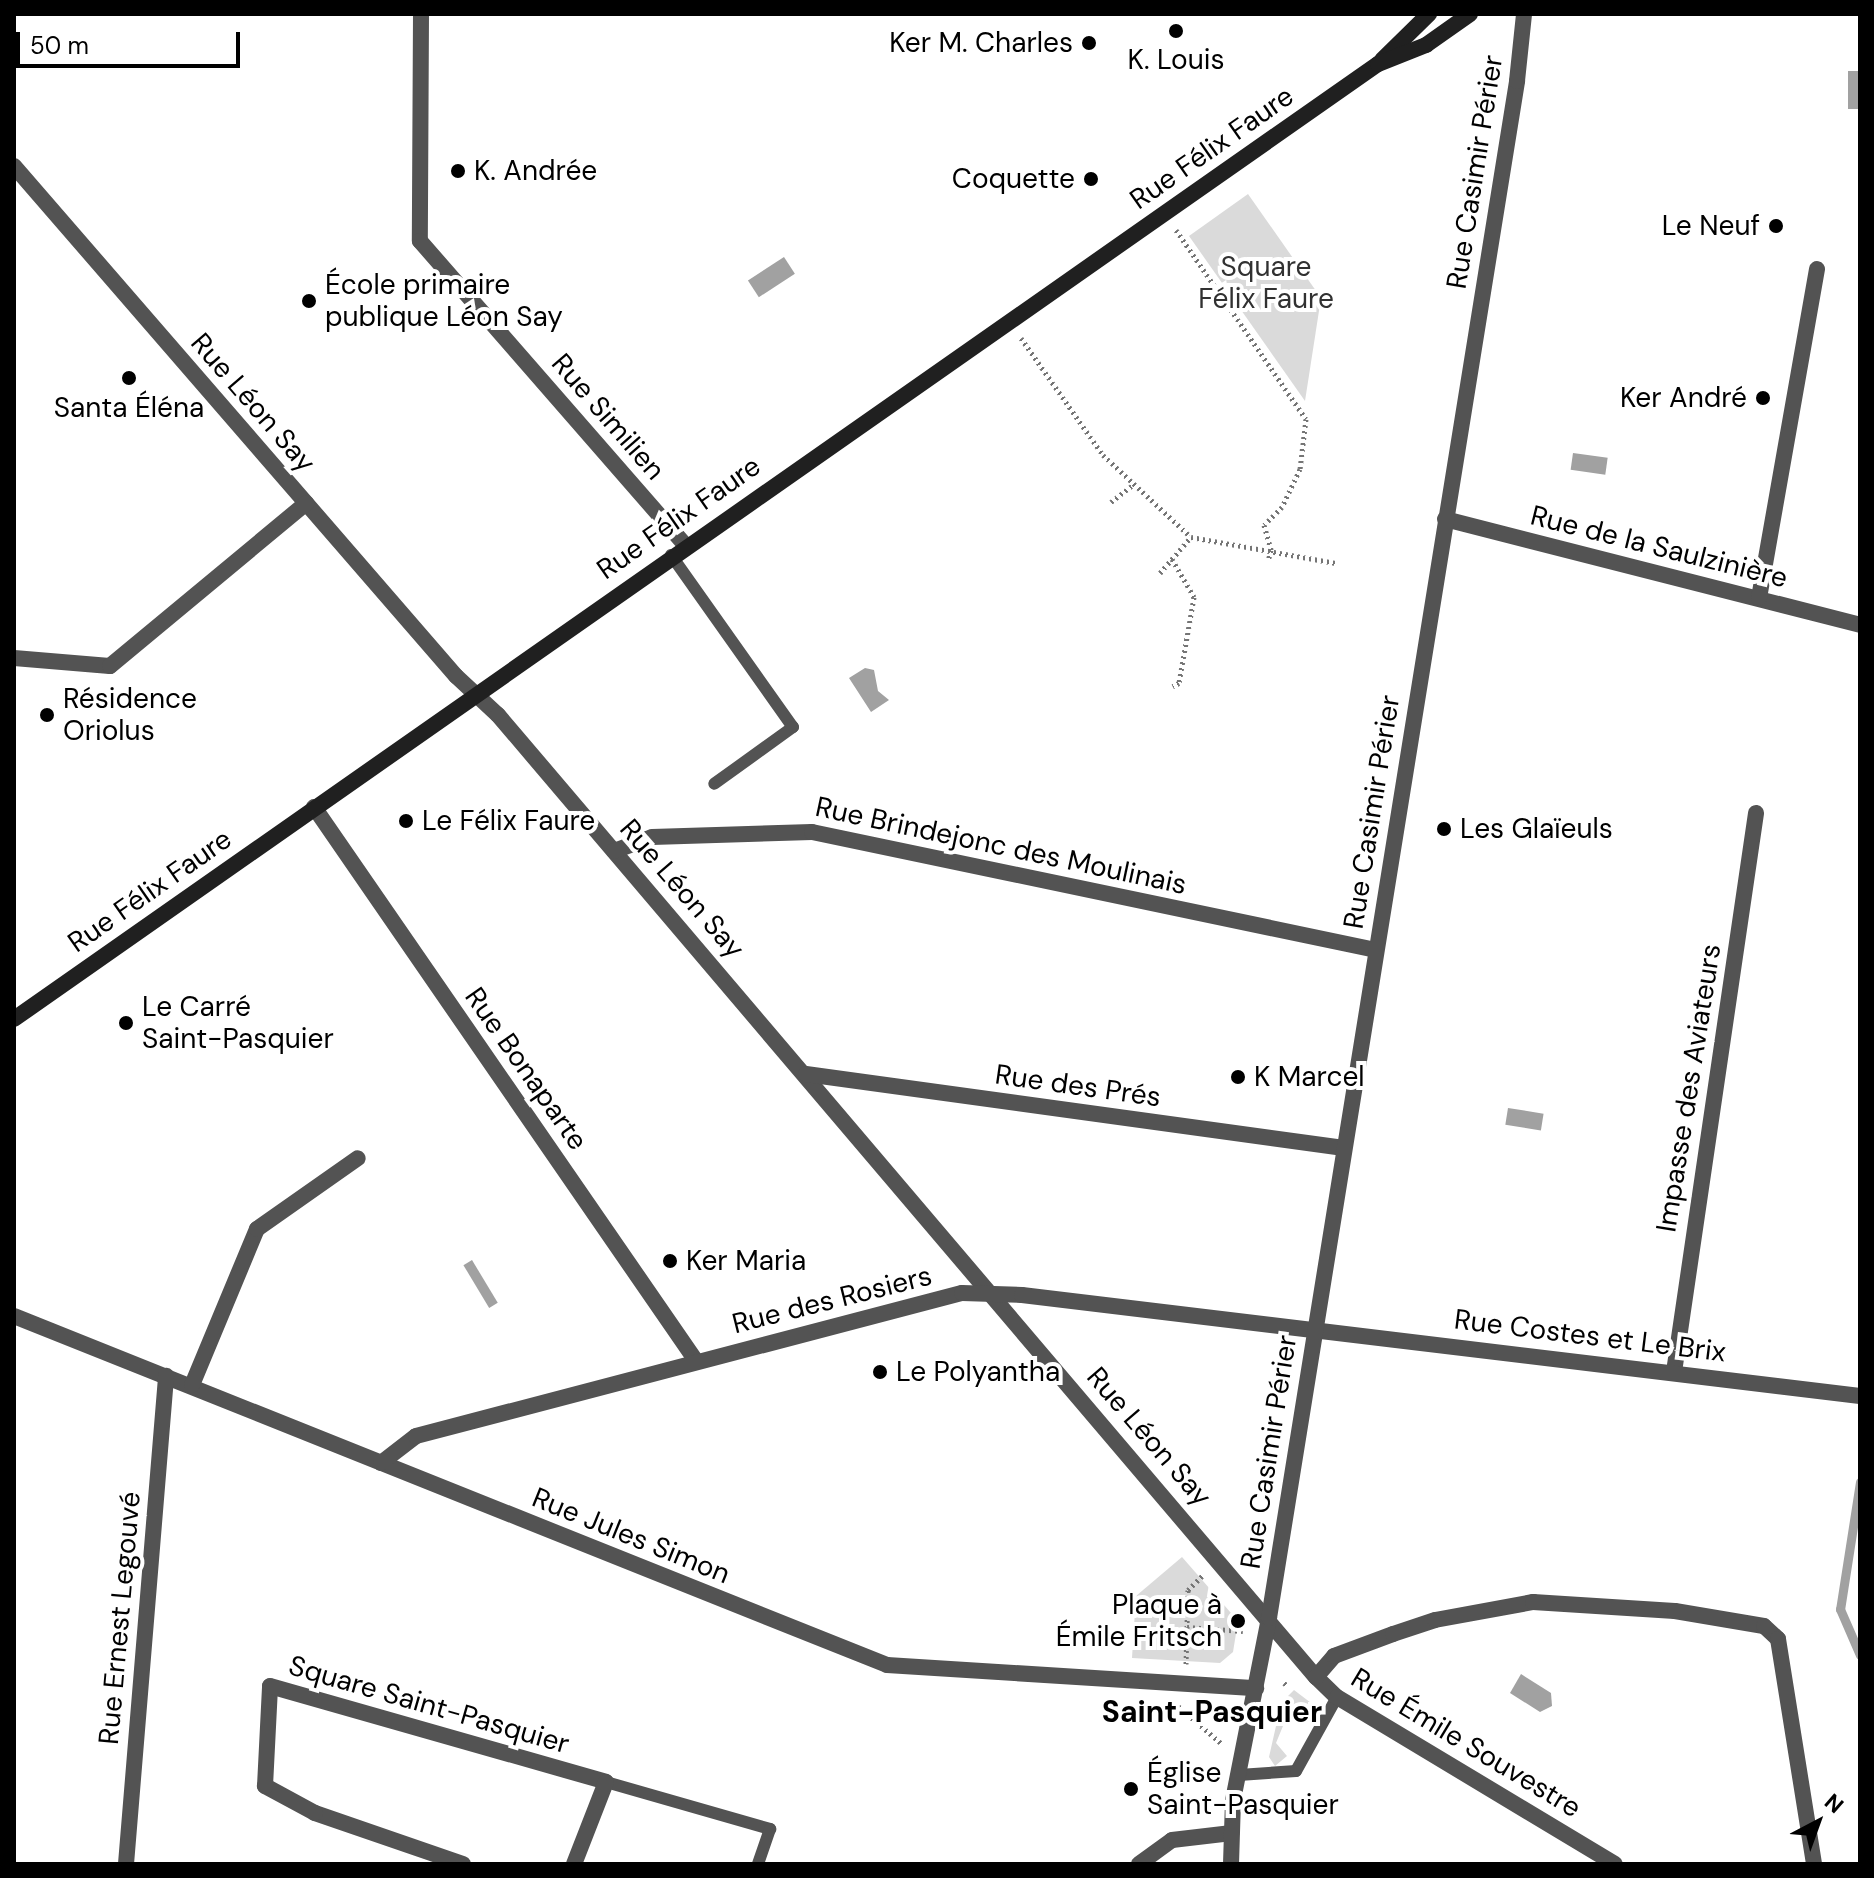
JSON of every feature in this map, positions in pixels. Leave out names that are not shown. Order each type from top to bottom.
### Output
[{"type":"street","name":"Rue Similien","points":[[421,14],[420,241],[678,550]]},
{"type":"street","name":"Rue Félix Faure","points":[[14,1019],[678,550],[1378,64],[1429,14]]},
{"type":"street","name":"Rue Félix Faure","points":[[1378,64],[1426,45],[1470,14]]},
{"type":"street","name":"Rue Casimir Périer","points":[[1231,1864],[1239,1775],[1269,1618],[1524,14]]},
{"type":"street","name":"Rue Léon Say","points":[[14,166],[614,851],[1269,1618]]},
{"type":"street","points":[[1759,598],[1817,269]]},
{"type":"street","points":[[14,658],[110,666],[306,503]]},
{"type":"street","name":"Rue de la Saulzinière","points":[[1445,519],[1860,625]]},
{"type":"street","name":"Rue Bonaparte","points":[[314,807],[696,1361]]},
{"type":"street","name":"Impasse des Aviateurs","points":[[1674,1372],[1756,813]]},
{"type":"street","name":"Rue Brindejonc des Moulinais","points":[[614,851],[652,837],[812,832],[1376,950]]},
{"type":"street","name":"Rue des Prés","points":[[806,1074],[1344,1148]]},
{"type":"street","points":[[192,1385],[257,1229],[358,1158]]},
{"type":"street","name":"Rue des Rosiers","points":[[381,1463],[416,1436],[962,1293],[1314,1330]]},
{"type":"street","name":"Rue Jules Simon","points":[[14,1316],[887,1665],[1256,1688]]},
{"type":"street","name":"Rue Costes et Le Brix","points":[[1314,1330],[1860,1396]]},
{"type":"street","name":"Rue Ernest Legouvé","points":[[126,1864],[166,1376]]},
{"type":"street","points":[[1316,1677],[1334,1656],[1393,1634],[1435,1620],[1533,1602],[1675,1611],[1764,1626],[1778,1639],[1814,1864]]},
{"type":"street","name":"Rue Émile Souvestre","points":[[1269,1618],[1316,1677],[1337,1697],[1615,1864]]},
{"type":"street","name":"Square Saint-Pasquier","points":[[463,1864],[315,1813],[265,1786],[270,1686],[606,1782]]},
{"type":"street","points":[[574,1864],[606,1782]]},
{"type":"street","points":[[1139,1864],[1172,1840],[1232,1833]]},
{"type":"lane","points":[[678,550],[793,727],[714,784]]},
{"type":"lane","points":[[1239,1775],[1296,1771],[1337,1697]]},
{"type":"lane","points":[[606,1782],[770,1829],[758,1864]]},
{"type":"path","points":[[1164,213],[1306,419],[1300,469],[1282,507],[1264,525],[1271,550],[1268,561]]},
{"type":"path","points":[[1008,320],[1103,455],[1191,537],[1336,563]]},
{"type":"path","points":[[1111,502],[1134,484]]},
{"type":"path","points":[[1160,573],[1191,537]]},
{"type":"path","points":[[1172,559],[1194,597],[1179,683],[1173,686]]},
{"type":"path","points":[[1175,1704],[1186,1683],[1188,1590],[1203,1575]]},
{"type":"path","points":[[1187,1627],[1243,1631]]},
{"type":"path","points":[[1167,1701],[1175,1704],[1222,1744]]},
{"type":"green space","name":"Square Félix Faure","points":[[1248,194],[1321,298],[1305,401],[1189,236]]},
{"type":"green space","points":[[1182,1557],[1238,1621],[1233,1652],[1220,1663],[1132,1658],[1136,1596]]},
{"type":"green space","points":[[1294,1690],[1315,1706],[1313,1710],[1292,1704],[1276,1743],[1287,1756],[1275,1766],[1269,1757],[1276,1726],[1285,1699]]},
{"type":"shaded area","points":[[1848,71],[1860,71],[1860,109],[1848,109]]},
{"type":"shaded area","points":[[784,257],[795,274],[759,297],[748,280]]},
{"type":"shaded area","points":[[1573,453],[1608,458],[1605,475],[1571,470]]},
{"type":"shaded area","points":[[865,668],[874,670],[878,691],[889,700],[871,712],[849,678]]},
{"type":"shaded area","points":[[1508,1108],[1544,1114],[1541,1130],[1505,1125]]},
{"type":"shaded area","points":[[472,1260],[498,1303],[489,1308],[463,1265]]},
{"type":"shaded area","points":[[1521,1674],[1551,1693],[1552,1706],[1540,1712],[1510,1693]]},
{"type":"waterway","points":[[1860,1482],[1840,1609],[1860,1655]]},
{"type":"place","name":"K. Louis","points":[[1176,31]]},
{"type":"place","name":"Ker M. Charles","points":[[1089,43]]},
{"type":"place","name":"K. Andrée","points":[[458,171]]},
{"type":"place","name":"Coquette","points":[[1091,179]]},
{"type":"place","name":"Le Neuf","points":[[1776,226]]},
{"type":"place","name":"École primaire publique Léon Say","points":[[309,301]]},
{"type":"place","name":"Santa Éléna","points":[[129,378]]},
{"type":"place","name":"Ker André","points":[[1763,398]]},
{"type":"place","name":"Résidence Oriolus","points":[[47,715]]},
{"type":"place","name":"Le Félix Faure","points":[[406,821]]},
{"type":"place","name":"Les Glaïeuls","points":[[1444,829]]},
{"type":"place","name":"Le Carré Saint-Pasquier","points":[[126,1023]]},
{"type":"place","name":"K Marcel","points":[[1238,1077]]},
{"type":"place","name":"Ker Maria","points":[[670,1261]]},
{"type":"place","name":"Le Polyantha","points":[[880,1372]]},
{"type":"place","name":"Plaque à Émile Fritsch","points":[[1238,1621]]},
{"type":"place","name":"Église Saint-Pasquier","points":[[1131,1789]]},
{"type":"district","name":"Saint-Pasquier","points":[[1212,1712]]}]
